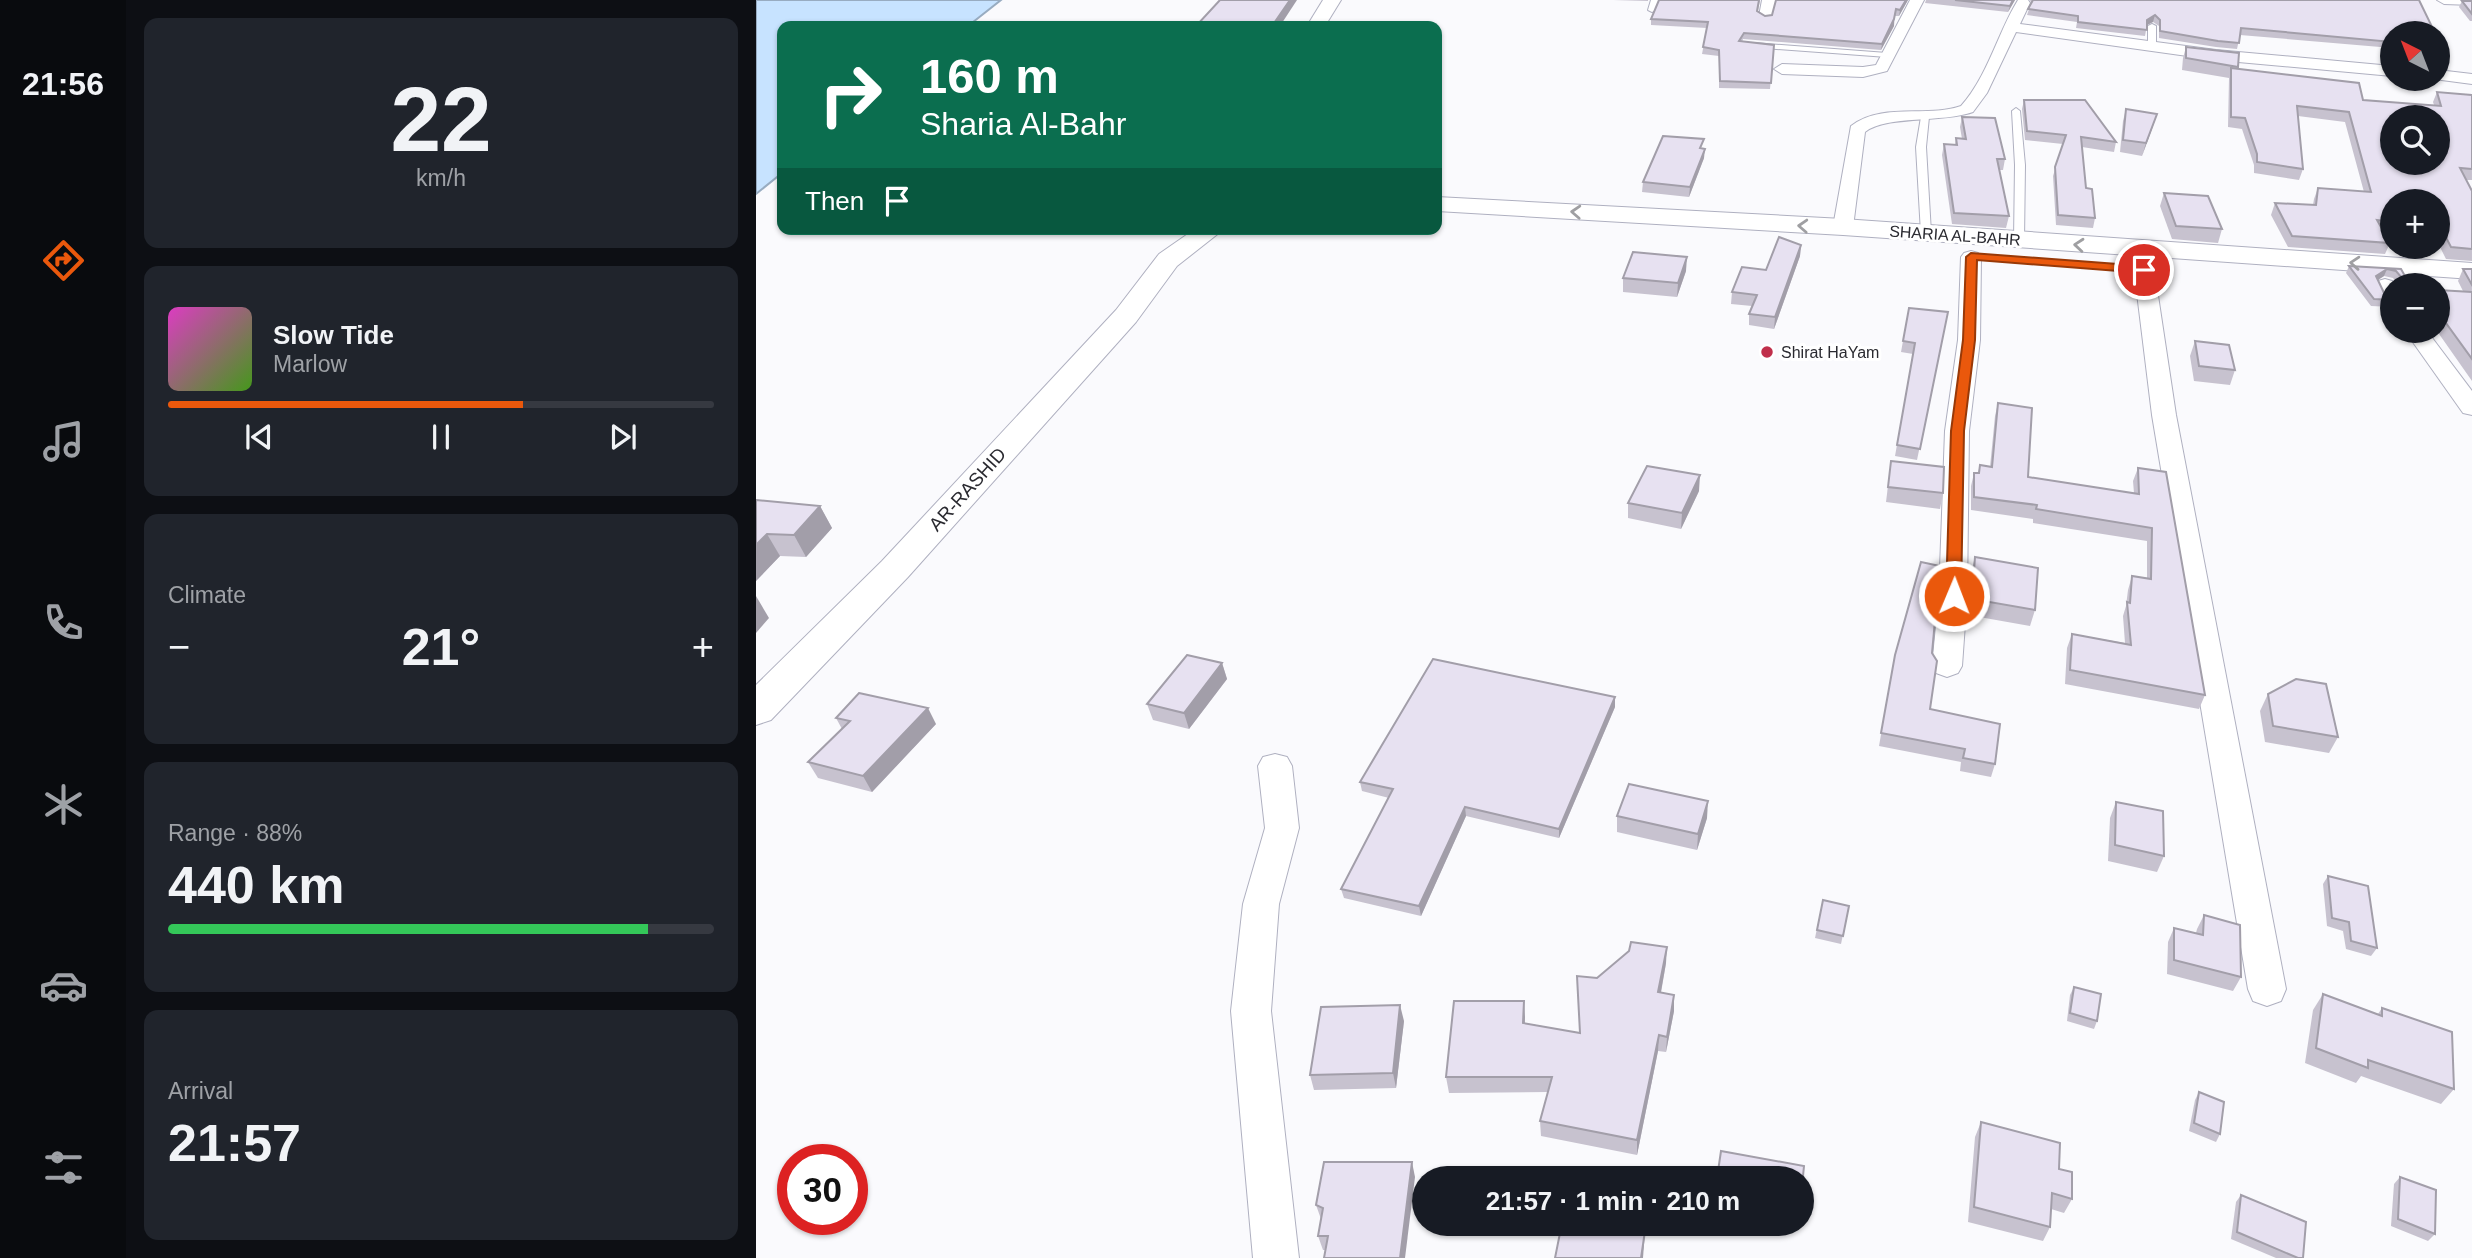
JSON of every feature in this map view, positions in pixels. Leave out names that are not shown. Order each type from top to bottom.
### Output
[{"type":"main road","points":[[1319,21],[1332,0]]},
{"type":"main road","name":"SHARIA AL-BAHR","points":[[1442,204],[1843,227],[2472,271]]},
{"type":"main road","name":"SHARIA AL-BAHR","points":[[1442,224],[1829,246],[2380,288]]},
{"type":"main road","name":"AR-RASHID","points":[[756,710],[914,548],[1126,316],[1171,244],[1196,235]]},
{"type":"main road","points":[[2450,289],[2472,290]]},
{"type":"street","points":[[1766,16],[1769,0]]},
{"type":"street","points":[[1782,69],[1863,72],[1882,68],[1917,0]]},
{"type":"street","points":[[2444,0],[2472,1]]},
{"type":"street","points":[[1843,227],[1857,130],[1867,121],[1925,117],[1967,110],[1972,106],[2023,3]]},
{"type":"street","points":[[2009,27],[2152,47],[2380,70]]},
{"type":"street","points":[[2450,76],[2472,79]]},
{"type":"street","points":[[1947,666],[1954,596],[1957,431],[1969,340],[1971,257]]},
{"type":"street","points":[[2144,270],[2150,330],[2167,431],[2210,657],[2267,989]]},
{"type":"street","points":[[2425,343],[2472,408]]},
{"type":"street","points":[[1275,766],[1282,828],[1261,904],[1251,1011],[1276,1258]]},
{"type":"lane","points":[[1652,10],[1655,0]]},
{"type":"lane","points":[[2152,26],[2152,47]]},
{"type":"lane","points":[[1743,44],[1887,55]]},
{"type":"lane","points":[[2015,111],[2020,165],[2019,240]]},
{"type":"lane","points":[[1925,117],[1921,146],[1926,233]]},
{"type":"water","points":[[756,0],[1001,0],[974,21],[777,21],[777,177],[756,194]]},
{"type":"building","points":[[1220,0],[1290,0],[1275,21],[1201,21]]},
{"type":"building","points":[[1659,0],[1759,0],[1757,11],[1765,16],[1772,15],[1776,0],[1906,0],[1900,10],[1896,9],[1882,44],[1744,33],[1739,41],[1774,45],[1771,83],[1720,81],[1719,50],[1703,47],[1708,22],[1651,19]]},
{"type":"building","points":[[1955,0],[2013,0],[2010,6]]},
{"type":"building","points":[[2033,0],[2419,0],[2429,21],[2380,21],[2380,41],[2241,28],[2239,43],[2160,31],[2160,20],[2155,15],[2147,20],[2147,30],[2078,22],[2078,16],[2028,9]]},
{"type":"building","points":[[2462,1],[2472,1],[2472,14]]},
{"type":"building","points":[[2186,47],[2239,53],[2238,67],[2186,58]]},
{"type":"building","points":[[2231,68],[2359,83],[2363,100],[2428,105],[2380,105],[2380,175],[2450,175],[2450,105],[2441,105],[2437,92],[2472,95],[2472,169],[2460,168],[2472,191],[2472,249],[2450,245],[2450,189],[2380,189],[2380,220],[2377,220],[2380,225],[2380,242],[2292,236],[2275,203],[2316,205],[2318,188],[2371,192],[2349,112],[2297,106],[2303,169],[2257,162],[2257,154],[2245,118],[2231,117]]},
{"type":"building","points":[[2024,100],[2085,100],[2116,142],[2081,137],[2086,188],[2092,189],[2095,218],[2058,215],[2055,167],[2066,135],[2027,131]]},
{"type":"building","points":[[2126,109],[2157,114],[2146,143],[2123,140]]},
{"type":"building","points":[[1962,117],[1995,118],[2005,159],[1997,159],[2009,216],[1954,213],[1944,144],[1957,145],[1956,138],[1966,139]]},
{"type":"building","points":[[1663,136],[1704,139],[1700,148],[1705,149],[1690,187],[1643,182]]},
{"type":"building","points":[[2164,193],[2208,196],[2222,229],[2176,226]]},
{"type":"building","points":[[1779,237],[1801,245],[1775,317],[1749,314],[1757,295],[1732,292],[1742,267],[1766,270]]},
{"type":"building","points":[[1633,252],[1687,257],[1678,283],[1623,278]]},
{"type":"building","points":[[2349,266],[2401,269],[2403,273],[2387,269],[2376,276],[2380,284],[2380,299],[2374,299]]},
{"type":"building","points":[[2463,269],[2472,269],[2472,285]]},
{"type":"building","points":[[2450,291],[2472,292],[2472,359],[2450,329]]},
{"type":"building","points":[[1909,308],[1948,312],[1920,449],[1897,445],[1915,343],[1903,341]]},
{"type":"building","points":[[2195,341],[2229,345],[2235,370],[2199,366]]},
{"type":"building","points":[[1998,403],[2032,408],[2028,477],[2139,494],[2138,468],[2166,472],[2205,695],[2070,670],[2072,634],[2131,645],[2127,602],[2130,603],[2132,576],[2151,579],[2152,528],[2036,509],[2037,505],[1974,497],[1974,473],[1979,473],[1980,465],[1992,467]]},
{"type":"building","points":[[1891,461],[1944,467],[1943,493],[1888,487]]},
{"type":"building","points":[[1647,466],[1700,475],[1682,513],[1628,503]]},
{"type":"building","points":[[756,500],[820,506],[794,535],[767,534],[756,545]]},
{"type":"building","points":[[1975,557],[2038,568],[2035,610],[1972,599]]},
{"type":"building","points":[[1921,562],[1940,566],[1932,653],[1937,661],[1930,709],[2000,724],[1995,764],[1963,758],[1965,749],[1881,733],[1895,655]]},
{"type":"building","points":[[1187,655],[1222,663],[1184,713],[1147,704]]},
{"type":"building","points":[[1433,659],[1615,697],[1559,829],[1465,807],[1419,906],[1341,889],[1393,789],[1360,782]]},
{"type":"building","points":[[2296,679],[2326,684],[2338,737],[2273,726],[2268,694]]},
{"type":"building","points":[[859,693],[928,708],[863,776],[808,762],[850,721],[836,718]]},
{"type":"building","points":[[1629,784],[1708,801],[1698,834],[1617,816]]},
{"type":"building","points":[[2116,802],[2163,811],[2164,856],[2115,845]]},
{"type":"building","points":[[2328,876],[2368,886],[2377,948],[2351,941],[2349,922],[2332,918]]},
{"type":"building","points":[[1823,900],[1849,906],[1843,936],[1817,930]]},
{"type":"building","points":[[2204,915],[2240,925],[2241,977],[2174,960],[2174,928],[2203,935]]},
{"type":"building","points":[[1631,942],[1667,947],[1658,992],[1674,995],[1667,1037],[1659,1035],[1637,1140],[1540,1121],[1552,1077],[1446,1077],[1454,1001],[1524,1001],[1523,1023],[1580,1033],[1577,976],[1597,978],[1629,951]]},
{"type":"building","points":[[2074,987],[2101,994],[2097,1021],[2070,1013]]},
{"type":"building","points":[[2323,994],[2382,1016],[2382,1008],[2452,1032],[2454,1089],[2368,1060],[2368,1068],[2316,1048]]},
{"type":"building","points":[[1400,1005],[1393,1073],[1310,1075],[1321,1007]]},
{"type":"building","points":[[2199,1092],[2224,1102],[2220,1134],[2194,1123]]},
{"type":"building","points":[[1981,1122],[2060,1143],[2059,1169],[2072,1172],[2072,1199],[2052,1193],[2050,1227],[1974,1207]]},
{"type":"building","points":[[1721,1151],[1804,1166],[1719,1166]]},
{"type":"building","points":[[1324,1162],[1412,1162],[1400,1258],[1324,1258],[1328,1236],[1318,1236],[1323,1208],[1316,1205]]},
{"type":"building","points":[[2400,1177],[2436,1190],[2435,1234],[2398,1219]]},
{"type":"building","points":[[2241,1195],[2306,1222],[2303,1258],[2237,1232]]},
{"type":"building","points":[[1559,1236],[1644,1236],[1641,1258],[1555,1258]]},
{"type":"place","name":"Shirat HaYam","points":[[1767,352]]},
{"type":"route","points":[[1954,596],[1957,431],[1969,340],[1971,257],[2144,270]]}]
